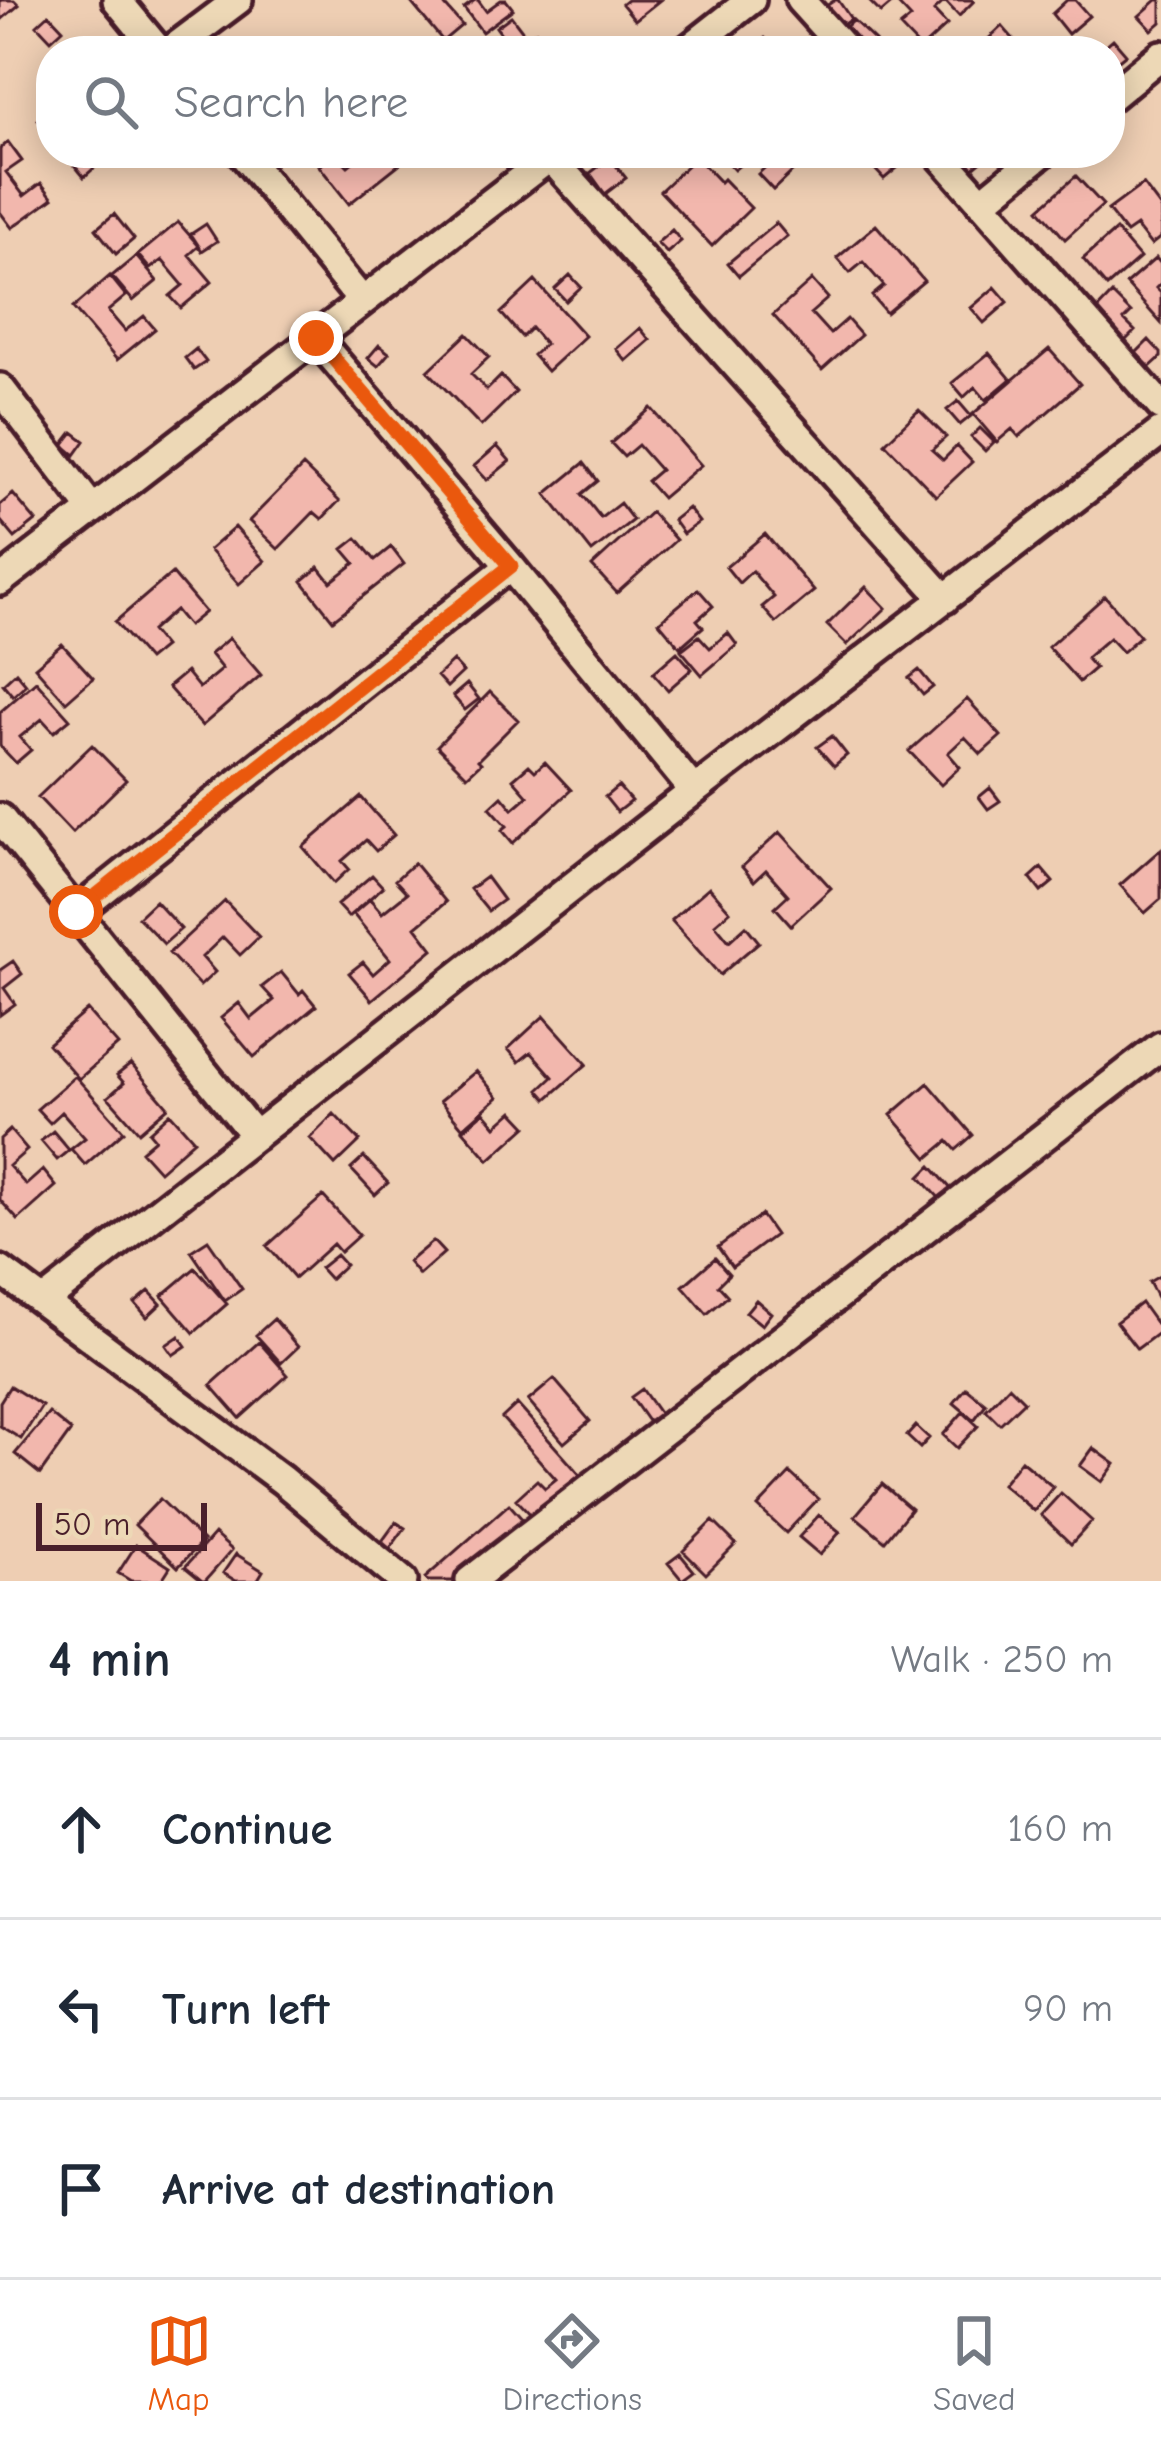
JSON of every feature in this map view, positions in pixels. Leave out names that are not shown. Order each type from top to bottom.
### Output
[{"type":"street","points":[[117,0],[147,36]]},
{"type":"street","points":[[190,36],[238,0]]},
{"type":"street","points":[[705,36],[751,0]]},
{"type":"street","points":[[800,0],[832,36]]},
{"type":"street","points":[[1125,85],[1161,55]]},
{"type":"street","points":[[254,168],[362,301]]},
{"type":"street","points":[[0,581],[535,168]]},
{"type":"street","points":[[564,168],[945,599]]},
{"type":"street","points":[[951,168],[1161,406]]},
{"type":"street","points":[[981,203],[1024,168]]},
{"type":"street","points":[[316,338],[511,566],[694,791]]},
{"type":"street","points":[[0,388],[92,509]]},
{"type":"street","points":[[43,1302],[1161,432]]},
{"type":"street","points":[[76,912],[511,566]]},
{"type":"street","points":[[0,818],[255,1136]]},
{"type":"street","points":[[470,1581],[1161,1046]]},
{"type":"street","points":[[0,1270],[282,1480],[403,1581]]},
{"type":"building","points":[[0,0],[19,5],[0,21]]},
{"type":"building","points":[[409,0],[440,0],[462,25],[449,36],[439,36]]},
{"type":"building","points":[[475,0],[486,11],[501,0],[513,9],[482,32],[464,8]]},
{"type":"building","points":[[660,0],[635,20],[622,4]]},
{"type":"building","points":[[835,0],[851,19],[841,26],[826,6]]},
{"type":"building","points":[[868,0],[974,1],[959,16],[945,1],[934,11],[947,25],[935,36],[909,36],[900,27],[911,18],[895,1],[881,13]]},
{"type":"building","points":[[1067,0],[1075,0],[1089,16],[1068,34],[1052,14]]},
{"type":"building","points":[[1161,0],[1161,22],[1152,30],[1139,16]]},
{"type":"building","points":[[49,14],[63,29],[47,36],[37,25]]},
{"type":"building","points":[[511,16],[526,36],[503,36],[496,27]]},
{"type":"building","points":[[853,20],[870,36],[849,36],[843,30]]},
{"type":"building","points":[[1002,26],[1011,36],[991,36]]},
{"type":"building","points":[[8,142],[22,161],[6,172],[24,196],[41,183],[53,198],[12,228],[0,212],[0,149]]},
{"type":"building","points":[[321,168],[394,168],[349,204]]},
{"type":"building","points":[[597,168],[618,168],[626,178],[605,194],[590,173]]},
{"type":"building","points":[[684,168],[707,168],[751,208],[712,246],[660,191]]},
{"type":"building","points":[[764,168],[796,168],[773,190],[758,174]]},
{"type":"building","points":[[874,168],[897,168],[884,179]]},
{"type":"building","points":[[1076,176],[1103,205],[1065,239],[1039,209]]},
{"type":"building","points":[[1143,184],[1161,208],[1161,237],[1151,245],[1136,226],[1126,233],[1108,210]]},
{"type":"building","points":[[114,214],[134,239],[116,254],[96,229]]},
{"type":"building","points":[[178,222],[199,246],[189,255],[212,282],[181,308],[170,296],[183,285],[162,260],[150,269],[138,255]]},
{"type":"building","points":[[776,223],[787,236],[739,276],[728,263]]},
{"type":"building","points":[[206,224],[217,241],[202,251],[191,234]]},
{"type":"building","points":[[876,225],[924,281],[886,313],[872,296],[884,286],[863,262],[850,273],[837,258]]},
{"type":"building","points":[[672,230],[681,241],[667,253],[657,243]]},
{"type":"building","points":[[1116,230],[1140,258],[1107,287],[1083,259]]},
{"type":"building","points":[[136,256],[157,281],[133,301],[112,276]]},
{"type":"building","points":[[1156,258],[1161,264],[1161,283],[1156,288],[1161,293],[1161,323],[1126,284]]},
{"type":"building","points":[[570,275],[581,287],[566,301],[555,289]]},
{"type":"building","points":[[110,276],[126,296],[108,311],[125,331],[144,316],[155,329],[117,360],[73,308]]},
{"type":"building","points":[[812,280],[828,298],[811,313],[830,334],[847,319],[861,335],[822,370],[773,315]]},
{"type":"building","points":[[535,281],[585,336],[547,371],[533,355],[545,344],[531,328],[522,337],[501,313]]},
{"type":"building","points":[[995,287],[1008,302],[984,323],[971,308]]},
{"type":"building","points":[[1112,294],[1131,313],[1124,320],[1135,331],[1119,347],[1089,318]]},
{"type":"building","points":[[640,328],[650,340],[626,361],[616,349]]},
{"type":"building","points":[[467,334],[489,357],[471,374],[487,390],[501,376],[516,392],[481,426],[428,371]]},
{"type":"building","points":[[1149,340],[1161,353],[1150,367],[1136,353]]},
{"type":"building","points":[[379,345],[389,353],[378,366],[368,358]]},
{"type":"building","points":[[196,349],[206,362],[194,370],[185,358]]},
{"type":"building","points":[[1049,349],[1080,384],[1019,437],[1012,429],[997,442],[973,414]]},
{"type":"building","points":[[989,353],[1011,379],[986,400],[975,387],[964,397],[952,383]]},
{"type":"building","points":[[958,401],[971,416],[960,425],[947,410]]},
{"type":"building","points":[[651,408],[701,465],[662,498],[647,481],[660,470],[638,445],[624,457],[611,443]]},
{"type":"building","points":[[919,410],[946,437],[932,450],[943,460],[957,446],[972,462],[936,496],[885,443]]},
{"type":"building","points":[[980,428],[994,442],[985,451],[971,437]]},
{"type":"building","points":[[73,432],[85,441],[75,455],[63,445]]},
{"type":"building","points":[[497,446],[510,461],[487,480],[474,466]]},
{"type":"building","points":[[584,463],[598,481],[582,494],[601,518],[620,503],[633,520],[592,552],[546,494]]},
{"type":"building","points":[[303,466],[339,501],[322,519],[314,512],[278,549],[249,521]]},
{"type":"building","points":[[13,494],[36,521],[15,538],[0,520],[0,505]]},
{"type":"building","points":[[688,508],[699,522],[683,534],[673,520]]},
{"type":"building","points":[[651,512],[676,540],[617,593],[592,566]]},
{"type":"building","points":[[235,527],[265,561],[239,584],[209,550]]},
{"type":"building","points":[[765,534],[814,591],[776,623],[762,607],[774,597],[752,571],[739,583],[726,567]]},
{"type":"building","points":[[357,538],[375,560],[391,547],[404,564],[333,620],[302,581],[319,567],[331,582],[355,563],[343,549]]},
{"type":"building","points":[[172,573],[205,612],[188,626],[175,610],[151,631],[164,647],[148,660],[115,622]]},
{"type":"building","points":[[866,587],[886,608],[847,645],[827,625]]},
{"type":"building","points":[[698,589],[713,606],[697,620],[703,627],[680,647],[659,622]]},
{"type":"building","points":[[1105,596],[1140,636],[1122,652],[1109,638],[1086,658],[1095,668],[1079,682],[1048,647]]},
{"type":"building","points":[[728,633],[737,645],[702,675],[681,650],[699,636],[710,648]]},
{"type":"building","points":[[229,638],[261,675],[202,726],[168,687],[186,672],[199,688],[222,669],[210,654]]},
{"type":"building","points":[[62,644],[93,678],[66,702],[35,667]]},
{"type":"building","points":[[677,652],[692,669],[668,690],[653,673]]},
{"type":"building","points":[[453,661],[463,672],[447,687],[437,676]]},
{"type":"building","points":[[919,670],[933,687],[923,695],[909,678]]},
{"type":"building","points":[[16,672],[26,684],[13,696],[3,684]]},
{"type":"building","points":[[36,681],[70,719],[54,732],[42,719],[20,737],[31,750],[16,763],[0,746],[0,712]]},
{"type":"building","points":[[467,684],[479,699],[465,710],[453,696]]},
{"type":"building","points":[[490,692],[518,720],[467,776],[437,746]]},
{"type":"building","points":[[967,699],[1001,736],[981,754],[965,737],[948,753],[960,767],[941,785],[909,751]]},
{"type":"building","points":[[832,736],[847,755],[834,766],[817,747]]},
{"type":"building","points":[[92,745],[126,780],[72,833],[38,797]]},
{"type":"building","points":[[545,762],[571,790],[513,843],[502,830],[507,826],[490,807],[502,796],[513,809],[528,796],[513,779],[529,765],[535,771]]},
{"type":"building","points":[[618,786],[631,801],[617,812],[605,797]]},
{"type":"building","points":[[990,788],[1000,801],[988,809],[979,797]]},
{"type":"building","points":[[361,797],[394,835],[376,851],[366,840],[342,861],[349,869],[334,883],[303,847]]},
{"type":"building","points":[[780,832],[831,888],[791,925],[775,907],[788,895],[766,870],[754,881],[742,867]]},
{"type":"building","points":[[1161,849],[1161,899],[1145,913],[1120,885]]},
{"type":"building","points":[[414,863],[446,902],[416,927],[433,949],[372,1000],[349,973],[363,962],[373,974],[390,959],[353,914],[370,899],[382,913],[407,893],[395,880]]},
{"type":"building","points":[[1041,868],[1053,882],[1041,892],[1030,878]]},
{"type":"building","points":[[372,875],[383,887],[348,917],[337,905]]},
{"type":"building","points":[[486,877],[503,900],[488,911],[470,889]]},
{"type":"building","points":[[709,887],[730,911],[715,924],[729,941],[746,926],[759,942],[720,975],[671,920]]},
{"type":"building","points":[[155,901],[181,929],[164,944],[138,917]]},
{"type":"building","points":[[225,901],[259,937],[240,955],[223,937],[202,957],[215,972],[200,986],[169,953]]},
{"type":"building","points":[[13,961],[22,974],[4,988],[15,1004],[0,1015],[0,970]]},
{"type":"building","points":[[281,972],[316,1006],[254,1057],[221,1018],[239,1003],[251,1019],[274,1000],[262,987]]},
{"type":"building","points":[[87,1010],[118,1045],[79,1079],[48,1044]]},
{"type":"building","points":[[544,1016],[587,1064],[547,1099],[539,1090],[553,1077],[531,1052],[519,1062],[508,1049]]},
{"type":"building","points":[[131,1064],[168,1107],[139,1132],[108,1097],[124,1083],[117,1075]]},
{"type":"building","points":[[476,1071],[498,1097],[463,1128],[440,1101]]},
{"type":"building","points":[[75,1076],[124,1131],[85,1165],[71,1149],[85,1138],[62,1112],[50,1123],[37,1109]]},
{"type":"building","points":[[928,1083],[973,1135],[956,1150],[948,1141],[928,1158],[891,1115]]},
{"type":"building","points":[[513,1111],[527,1126],[489,1160],[463,1130],[484,1112],[496,1126]]},
{"type":"building","points":[[170,1113],[194,1140],[159,1171],[141,1151],[155,1139],[149,1132]]},
{"type":"building","points":[[334,1114],[360,1141],[335,1165],[310,1138]]},
{"type":"building","points":[[10,1130],[27,1150],[9,1166],[26,1185],[43,1170],[56,1186],[18,1220],[0,1200],[0,1139]]},
{"type":"building","points":[[53,1131],[69,1150],[57,1160],[41,1141]]},
{"type":"building","points":[[364,1157],[388,1183],[375,1195],[351,1169]]},
{"type":"building","points":[[931,1166],[952,1190],[941,1200],[920,1177]]},
{"type":"building","points":[[323,1196],[359,1235],[340,1252],[333,1244],[295,1278],[267,1246]]},
{"type":"building","points":[[761,1215],[775,1235],[732,1267],[718,1247]]},
{"type":"building","points":[[208,1240],[242,1289],[225,1301],[191,1251]]},
{"type":"building","points":[[433,1241],[444,1253],[419,1275],[408,1262]]},
{"type":"building","points":[[336,1255],[345,1265],[330,1279],[320,1268]]},
{"type":"building","points":[[715,1258],[729,1274],[718,1285],[728,1296],[707,1314],[683,1286]]},
{"type":"building","points":[[195,1268],[227,1304],[194,1333],[162,1296]]},
{"type":"building","points":[[1161,1275],[1161,1305],[1149,1282]]},
{"type":"building","points":[[149,1291],[161,1304],[147,1317],[135,1303]]},
{"type":"building","points":[[756,1300],[771,1313],[762,1325],[746,1312]]},
{"type":"building","points":[[1141,1303],[1161,1331],[1137,1349],[1116,1322]]},
{"type":"building","points":[[274,1319],[298,1347],[281,1363],[256,1335]]},
{"type":"building","points":[[179,1336],[186,1346],[173,1355],[166,1345]]},
{"type":"building","points":[[259,1342],[288,1375],[240,1418],[211,1385]]},
{"type":"building","points":[[554,1379],[590,1421],[564,1443],[528,1401]]},
{"type":"building","points":[[10,1386],[42,1406],[21,1439],[0,1426],[0,1402]]},
{"type":"building","points":[[1009,1386],[1024,1401],[1000,1424],[986,1410]]},
{"type":"building","points":[[966,1388],[986,1404],[974,1420],[954,1403]]},
{"type":"building","points":[[642,1389],[661,1416],[650,1424],[631,1397]]},
{"type":"building","points":[[517,1404],[581,1476],[534,1518],[516,1499],[537,1480],[545,1488],[556,1479],[502,1418]]},
{"type":"building","points":[[963,1412],[978,1426],[957,1448],[943,1435]]},
{"type":"building","points":[[49,1413],[71,1431],[40,1474],[15,1454]]},
{"type":"building","points":[[916,1426],[929,1438],[920,1448],[907,1436]]},
{"type":"building","points":[[1093,1448],[1115,1464],[1102,1482],[1080,1466]]},
{"type":"building","points":[[1021,1460],[1053,1487],[1034,1511],[1002,1484]]},
{"type":"building","points":[[790,1473],[818,1499],[786,1533],[758,1507]]},
{"type":"building","points":[[882,1484],[911,1509],[885,1541],[855,1516]]},
{"type":"building","points":[[1061,1493],[1092,1521],[1071,1544],[1041,1515]]},
{"type":"building","points":[[160,1499],[203,1541],[178,1567],[135,1525]]},
{"type":"building","points":[[509,1504],[524,1521],[455,1581],[425,1578]]},
{"type":"building","points":[[819,1515],[840,1532],[820,1555],[799,1537]]},
{"type":"building","points":[[713,1521],[736,1544],[706,1574],[683,1551]]},
{"type":"building","points":[[396,1522],[405,1528],[389,1550],[380,1544]]},
{"type":"building","points":[[214,1534],[232,1550],[202,1581],[185,1567]]},
{"type":"building","points":[[136,1545],[170,1567],[161,1581],[131,1581],[118,1573]]},
{"type":"building","points":[[236,1554],[263,1571],[257,1581],[236,1581],[223,1573]]},
{"type":"building","points":[[680,1554],[694,1571],[682,1580],[668,1563]]},
{"type":"route","points":[[76,912],[511,566],[316,338]]}]
